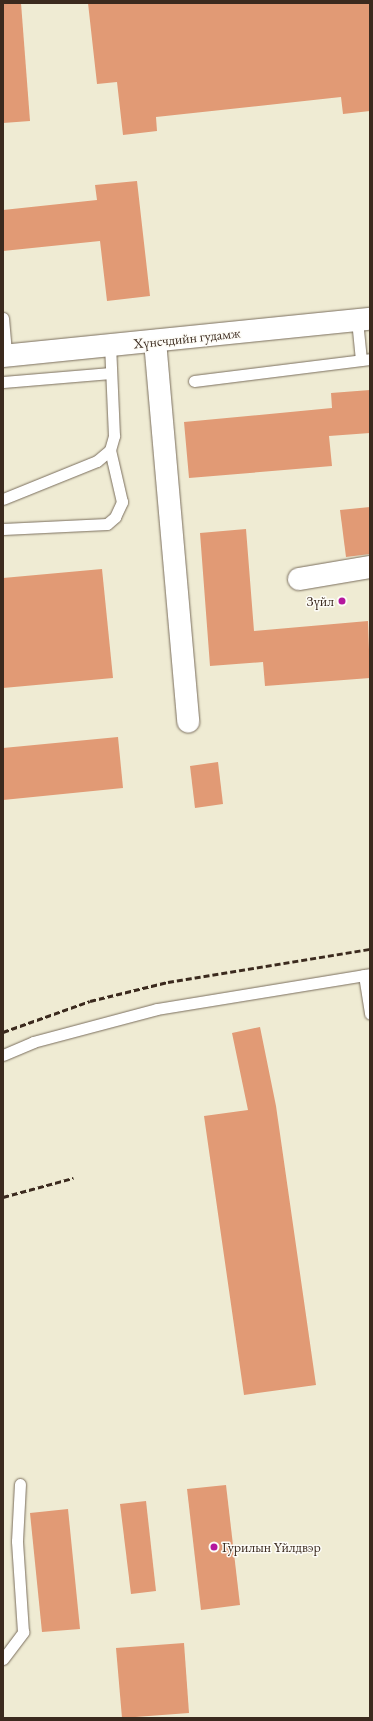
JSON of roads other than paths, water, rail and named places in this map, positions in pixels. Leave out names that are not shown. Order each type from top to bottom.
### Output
[{"type":"street","name":"Хүнсчдийн гудамж","points":[[5,356],[364,319]]},
{"type":"street","points":[[155,341],[188,722]]},
{"type":"street","points":[[299,579],[370,567]]},
{"type":"lane","points":[[3,318],[5,356]]},
{"type":"lane","points":[[194,381],[366,360],[364,319]]},
{"type":"lane","points":[[3,529],[107,524],[115,517],[122,502],[110,450],[114,436],[110,346]]},
{"type":"lane","points":[[3,382],[111,373]]},
{"type":"lane","points":[[3,500],[97,461],[110,450]]},
{"type":"lane","points":[[3,1054],[33,1042],[157,1008],[367,975],[370,1014]]},
{"type":"lane","points":[[3,1659],[23,1632],[17,1541],[20,1484]]},
{"type":"railway","points":[[3,1032],[90,1001],[168,982],[370,949]]},
{"type":"railway","points":[[3,1197],[73,1178]]},
{"type":"place","name":"Зүйл","points":[[342,601]]},
{"type":"place","name":"Гурилын Үйлдвэр","points":[[214,1547]]}]
